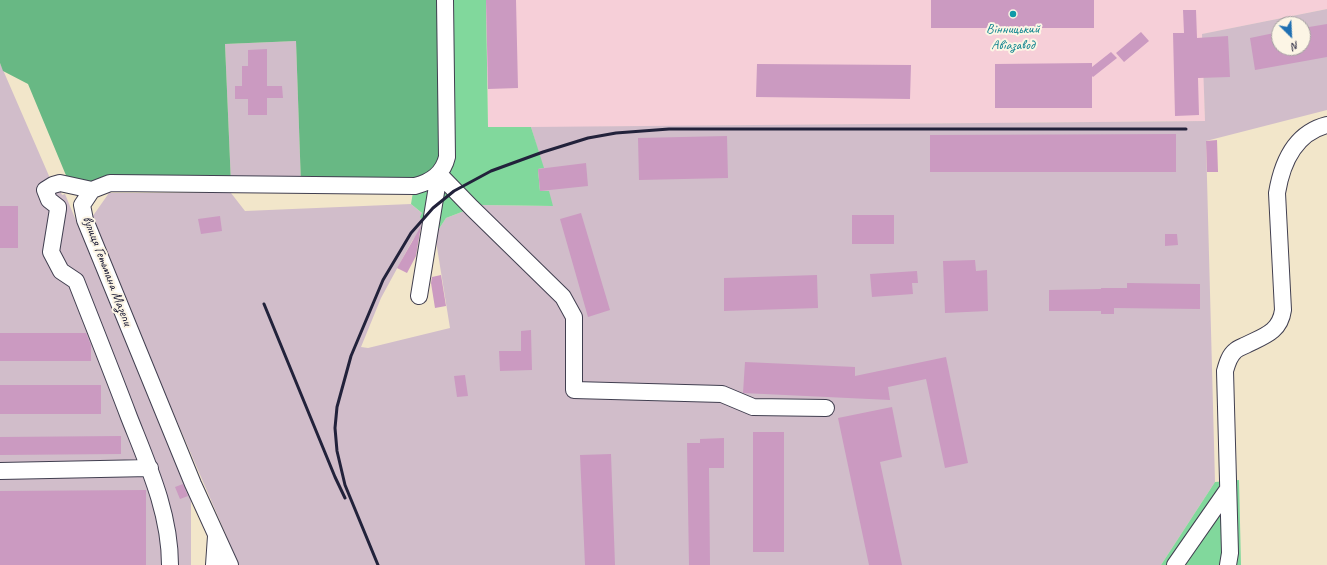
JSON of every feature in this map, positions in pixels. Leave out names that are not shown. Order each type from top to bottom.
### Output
[{"type":"street","points":[[170,565],[170,550],[163,509],[150,468],[76,282],[61,271],[51,252],[58,207],[49,200],[46,190],[53,185],[60,183],[92,190],[110,183],[414,186],[428,182],[439,174],[446,164],[448,150],[445,0]]},
{"type":"street","points":[[1228,565],[1230,553],[1225,379],[1227,363],[1235,350],[1275,330],[1282,319],[1283,310],[1277,193],[1280,179],[1288,158],[1303,136],[1312,130],[1327,125]]},
{"type":"street","points":[[419,296],[439,174]]},
{"type":"street","points":[[439,174],[563,297],[574,317],[574,390],[722,394],[753,407],[826,408]]},
{"type":"street","name":"вулиця Гетьмана Мазепи","points":[[92,190],[82,205],[85,220],[193,484],[230,565]]},
{"type":"street","points":[[0,471],[150,468]]},
{"type":"street","points":[[1175,565],[1228,489]]},
{"type":"street","points":[[214,565],[217,535]]},
{"type":"shaded area","points":[[486,0],[1327,0],[1327,9],[1292,16],[1271,16],[1271,20],[1203,34],[1205,121],[488,128]]},
{"type":"shaded area","points":[[1327,9],[1327,110],[1206,141],[1215,482],[1161,565],[239,565],[90,220],[109,193],[231,193],[245,211],[411,204],[423,214],[425,223],[412,241],[381,298],[361,347],[368,348],[450,328],[435,235],[446,218],[480,205],[553,206],[540,191],[538,169],[543,168],[531,127],[1205,121],[1202,34],[1271,20],[1271,56],[1311,56],[1311,16],[1292,16]]},
{"type":"shaded area","points":[[296,41],[301,185],[231,184],[225,44]]},
{"type":"shaded area","points":[[0,63],[56,192],[60,190],[62,195],[65,194],[191,499],[191,565],[0,565]]},
{"type":"green space","points":[[0,0],[445,0],[448,149],[434,178],[301,185],[296,41],[225,44],[231,184],[70,185],[28,84],[3,71],[0,63]]},
{"type":"green space","points":[[445,0],[486,0],[488,127],[531,127],[544,168],[538,169],[540,191],[549,191],[553,206],[480,205],[446,218],[435,235],[420,217],[422,213],[411,204]]},
{"type":"green space","points":[[1239,480],[1241,565],[1161,565],[1215,482]]},
{"type":"building","points":[[486,0],[516,0],[518,88],[488,89]]},
{"type":"building","name":"Вінницький Авіазавод","points":[[931,0],[1094,0],[1094,28],[931,28]]},
{"type":"building","points":[[1183,10],[1196,10],[1197,38],[1228,36],[1230,77],[1198,78],[1199,115],[1175,116],[1173,33],[1184,33]]},
{"type":"building","points":[[1327,24],[1327,57],[1255,70],[1250,38],[1271,34],[1271,56],[1311,56],[1311,27]]},
{"type":"building","points":[[1141,32],[1149,41],[1124,62],[1116,53]]},
{"type":"building","points":[[267,49],[267,86],[282,86],[283,98],[267,98],[267,115],[248,115],[248,99],[235,99],[235,86],[242,86],[242,66],[248,66],[248,50]]},
{"type":"building","points":[[1111,52],[1117,58],[1093,77],[1092,76],[1092,108],[995,108],[995,64],[1092,63],[1092,67]]},
{"type":"building","points":[[757,64],[911,65],[910,99],[756,97]]},
{"type":"building","points":[[1176,134],[1176,172],[930,172],[930,135]]},
{"type":"building","points":[[727,136],[728,178],[639,180],[638,138]]},
{"type":"building","points":[[1217,140],[1218,172],[1207,172],[1206,141]]},
{"type":"building","points":[[586,163],[588,186],[540,191],[538,169]]},
{"type":"building","points":[[0,206],[18,206],[18,248],[0,248]]},
{"type":"building","points":[[581,213],[610,310],[588,317],[560,219]]},
{"type":"building","points":[[852,215],[894,215],[894,244],[852,244]]},
{"type":"building","points":[[220,216],[222,231],[201,234],[198,219]]},
{"type":"building","points":[[421,226],[416,256],[407,273],[397,268]]},
{"type":"building","points":[[1165,234],[1177,234],[1178,245],[1165,246]]},
{"type":"building","points":[[975,260],[976,271],[987,270],[988,311],[945,313],[943,261]]},
{"type":"building","points":[[917,271],[918,283],[912,283],[913,294],[872,297],[870,274]]},
{"type":"building","points":[[441,275],[446,306],[435,308],[431,283],[432,277]]},
{"type":"building","points":[[817,275],[818,308],[724,311],[724,278]]},
{"type":"building","points":[[1127,283],[1200,284],[1200,309],[1114,308],[1114,314],[1101,314],[1101,311],[1049,311],[1049,290],[1127,288]]},
{"type":"building","points":[[531,330],[532,370],[500,371],[499,351],[521,351],[521,331]]},
{"type":"building","points":[[0,333],[86,333],[91,345],[91,361],[0,361]]},
{"type":"building","points":[[946,357],[968,463],[945,468],[926,379],[888,387],[890,400],[743,393],[745,362],[855,367],[855,376]]},
{"type":"building","points":[[465,375],[468,396],[457,397],[454,376]]},
{"type":"building","points":[[0,385],[101,385],[101,414],[0,414]]},
{"type":"building","points":[[892,407],[902,457],[880,462],[902,565],[869,565],[838,418]]},
{"type":"building","points":[[753,432],[784,432],[784,552],[753,552]]},
{"type":"building","points":[[121,436],[121,454],[0,455],[0,437]]},
{"type":"building","points":[[724,438],[724,468],[709,468],[710,565],[689,565],[687,443],[700,443],[700,439]]},
{"type":"building","points":[[611,454],[615,565],[585,565],[580,455]]},
{"type":"building","points":[[183,484],[188,496],[180,499],[175,487]]},
{"type":"building","points":[[146,490],[146,565],[0,565],[0,491]]},
{"type":"railway","points":[[378,565],[345,485],[337,451],[335,428],[337,407],[351,356],[383,280],[411,233],[433,208],[454,191],[491,171],[543,152],[588,138],[616,133],[669,129],[1186,129]]},
{"type":"railway","points":[[264,304],[345,498]]},
{"type":"place","name":"Вінницький Авіазавод","points":[[1013,14]]}]
